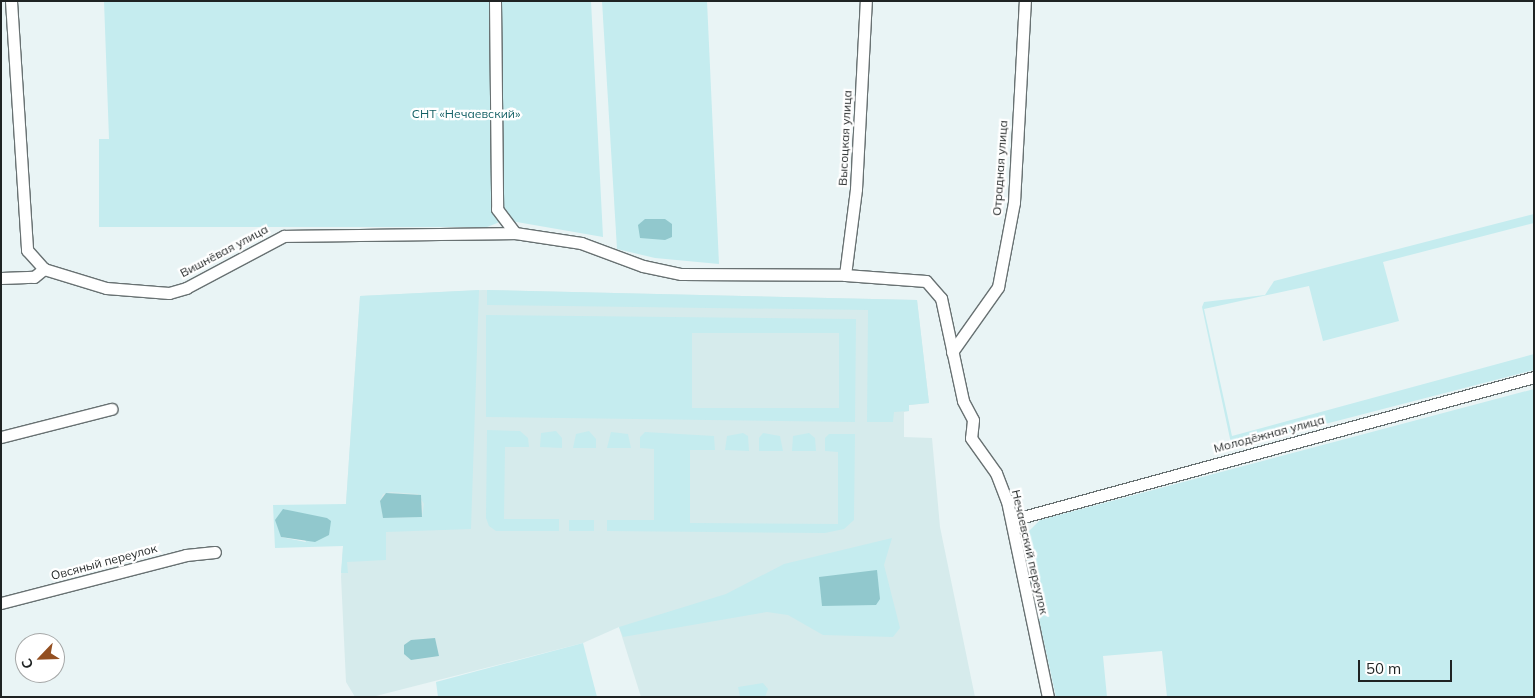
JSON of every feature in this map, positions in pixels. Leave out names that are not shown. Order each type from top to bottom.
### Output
[{"type":"street","points":[[1,286],[34,277],[44,269],[27,250],[11,1]]},
{"type":"street","points":[[495,1],[497,209],[515,233]]},
{"type":"street","name":"Высоцкая улица","points":[[845,275],[856,189],[866,1]]},
{"type":"street","name":"Отрадная улица","points":[[952,352],[998,287],[1014,202],[1025,1]]},
{"type":"street","name":"Вишнёвая улица","points":[[44,269],[106,288],[169,293],[186,288],[284,236],[515,233],[580,243],[643,266],[680,274],[845,275],[926,282]]},
{"type":"street","points":[[1,278],[34,277]]},
{"type":"street","name":"Нечаевский переулок","points":[[926,282],[941,298],[963,402],[973,420],[971,438],[996,473],[1012,520],[1048,697]]},
{"type":"street","name":"Молодёжная улица","points":[[1012,520],[1534,377]]},
{"type":"street","points":[[1,437],[111,409]]},
{"type":"street","name":"Овсяный переулок","points":[[1,603],[186,554],[215,552]]},
{"type":"shaded area","points":[[645,219],[665,219],[672,224],[672,237],[665,240],[640,238],[638,225]]},
{"type":"shaded area","points":[[483,290],[917,300],[929,403],[909,405],[909,411],[904,412],[904,437],[932,438],[940,527],[975,697],[641,697],[619,627],[583,643],[372,697],[355,697],[346,682],[341,577],[360,296]]},
{"type":"shaded area","points":[[386,493],[421,495],[422,517],[383,518],[380,501]]},
{"type":"shaded area","points":[[283,509],[327,518],[331,521],[329,535],[315,542],[281,537],[275,520]]},
{"type":"shaded area","points":[[877,570],[880,599],[876,605],[822,606],[819,577]]},
{"type":"shaded area","points":[[435,638],[439,656],[411,660],[404,654],[404,645],[411,640]]},
{"type":"green space","name":"СНТ «Нечаевский»","points":[[104,1],[591,1],[603,237],[505,220],[487,227],[99,227],[99,139],[109,139]]},
{"type":"green space","points":[[602,1],[707,1],[719,264],[655,258],[617,249]]},
{"type":"green space","points":[[1534,214],[1534,223],[1383,262],[1399,321],[1323,341],[1309,286],[1204,309],[1232,436],[1534,354],[1534,370],[1232,448],[1202,307],[1204,302],[1265,295],[1274,281]]},
{"type":"green space","points":[[479,290],[471,529],[386,532],[386,560],[347,562],[348,573],[341,573],[343,546],[275,548],[273,505],[346,504],[360,296]],"holes":[[[391,492],[418,494],[424,504],[422,517],[383,518],[380,501],[383,494]],[[284,509],[293,512],[306,542],[281,537]]]},
{"type":"green space","points":[[487,290],[917,300],[929,403],[909,405],[909,411],[894,412],[893,422],[867,422],[868,310],[487,305]]},
{"type":"green space","points":[[486,315],[856,319],[855,422],[486,417]],"holes":[[[692,333],[839,333],[839,408],[692,408]]]},
{"type":"green space","points":[[1534,389],[1534,697],[1167,697],[1162,651],[1103,656],[1107,697],[1056,697],[1024,551],[1028,532],[1040,520]]},
{"type":"green space","points":[[487,430],[520,431],[528,438],[529,447],[505,447],[504,519],[559,519],[559,531],[496,531],[489,526],[486,518]]},
{"type":"green space","points":[[556,431],[562,438],[562,448],[540,447],[541,433]]},
{"type":"green space","points":[[589,431],[596,439],[596,448],[573,448],[576,434]]},
{"type":"green space","points":[[611,432],[628,434],[631,448],[607,448]]},
{"type":"green space","points":[[645,432],[714,436],[715,450],[690,450],[690,523],[838,524],[838,452],[825,451],[825,438],[829,434],[855,434],[854,520],[844,529],[825,533],[607,531],[607,520],[654,520],[654,449],[640,448],[640,437]]},
{"type":"green space","points":[[743,433],[748,436],[749,451],[725,450],[727,436]]},
{"type":"green space","points":[[763,433],[780,436],[783,451],[759,451],[759,438]]},
{"type":"green space","points":[[809,433],[815,438],[816,451],[792,451],[793,436]]},
{"type":"green space","points":[[569,520],[594,520],[594,531],[569,531]]},
{"type":"green space","points":[[892,538],[884,565],[900,628],[893,637],[823,635],[788,615],[767,612],[623,637],[619,627],[726,594],[784,564]]},
{"type":"green space","points":[[583,643],[597,697],[438,697],[436,682]]},
{"type":"green space","points":[[763,683],[768,689],[765,697],[740,697],[738,687]]}]
